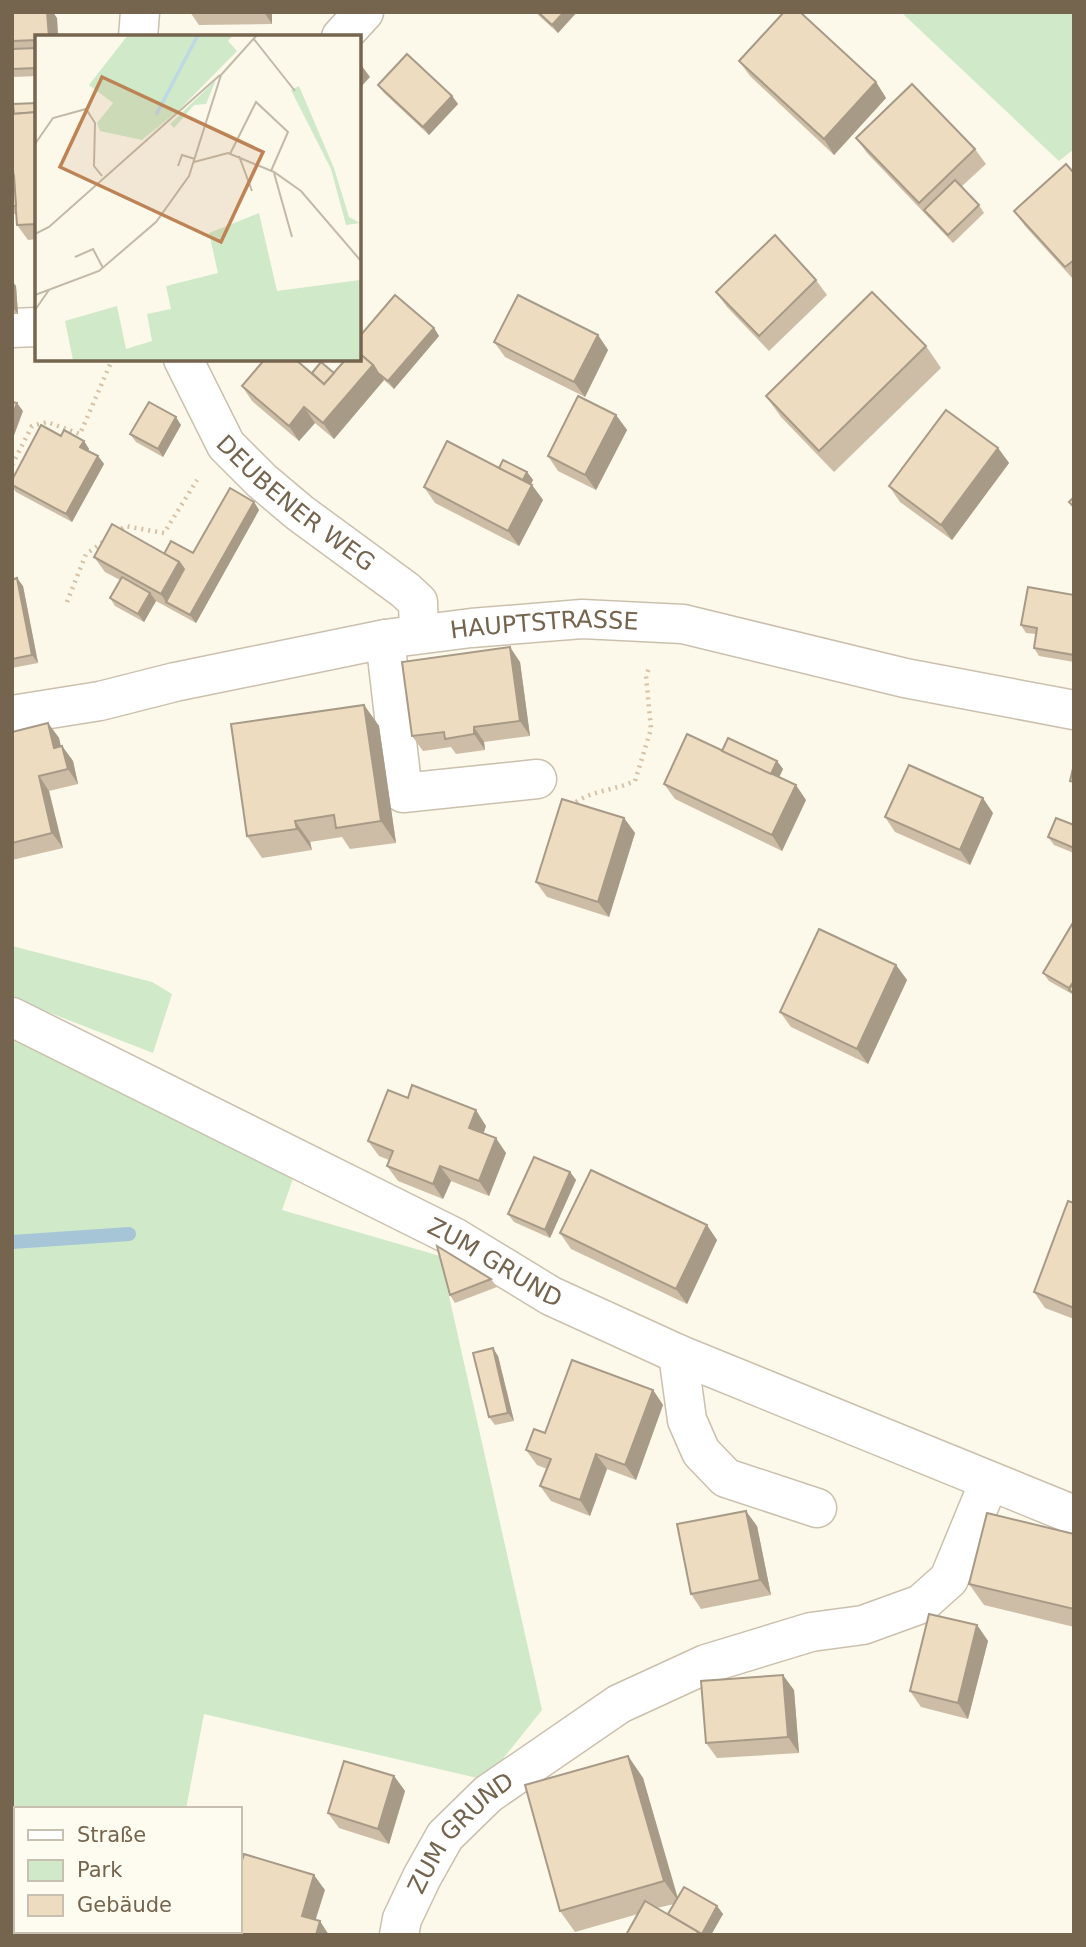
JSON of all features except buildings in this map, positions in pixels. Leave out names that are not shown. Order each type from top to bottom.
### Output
[{"type":"street","points":[[138,35],[140,12]]},
{"type":"street","points":[[343,35],[364,12]]},
{"type":"street","points":[[12,328],[35,327]]},
{"type":"street","name":"DEUBENER WEG","points":[[184,360],[226,444],[262,481],[300,513],[418,602],[402,636]]},
{"type":"street","name":"HAUPTSTRASSE","points":[[12,715],[100,701],[188,679],[402,636],[582,619],[683,624],[905,678],[1074,710]]},
{"type":"street","points":[[402,636],[403,793],[537,779]]},
{"type":"street","name":"ZUM GRUND","points":[[12,1017],[454,1237],[551,1296],[678,1354],[1074,1515]]},
{"type":"street","points":[[678,1354],[687,1420],[701,1452],[726,1478],[817,1508]]},
{"type":"street","name":"ZUM GRUND","points":[[399,1935],[407,1909],[445,1836],[488,1794],[620,1704],[706,1664],[811,1632],[863,1625],[921,1604],[949,1579],[989,1482]]},
{"type":"path","points":[[12,465],[32,426],[47,422],[80,434],[112,360]]},
{"type":"path","points":[[67,602],[86,554],[125,526],[164,533],[202,471]]},
{"type":"path","points":[[575,802],[588,794],[618,789],[635,781],[651,729],[646,676],[649,666]]},
{"type":"green space","points":[[901,12],[1074,12],[1074,149],[1059,161]]},
{"type":"green space","points":[[12,946],[152,982],[172,994],[153,1053],[12,998]]},
{"type":"green space","points":[[12,1037],[295,1173],[282,1210],[440,1256],[542,1710],[486,1780],[204,1714],[186,1807],[14,1807],[14,1933],[162,1935],[12,1935]]},
{"type":"waterway","points":[[12,1242],[129,1234]]}]
